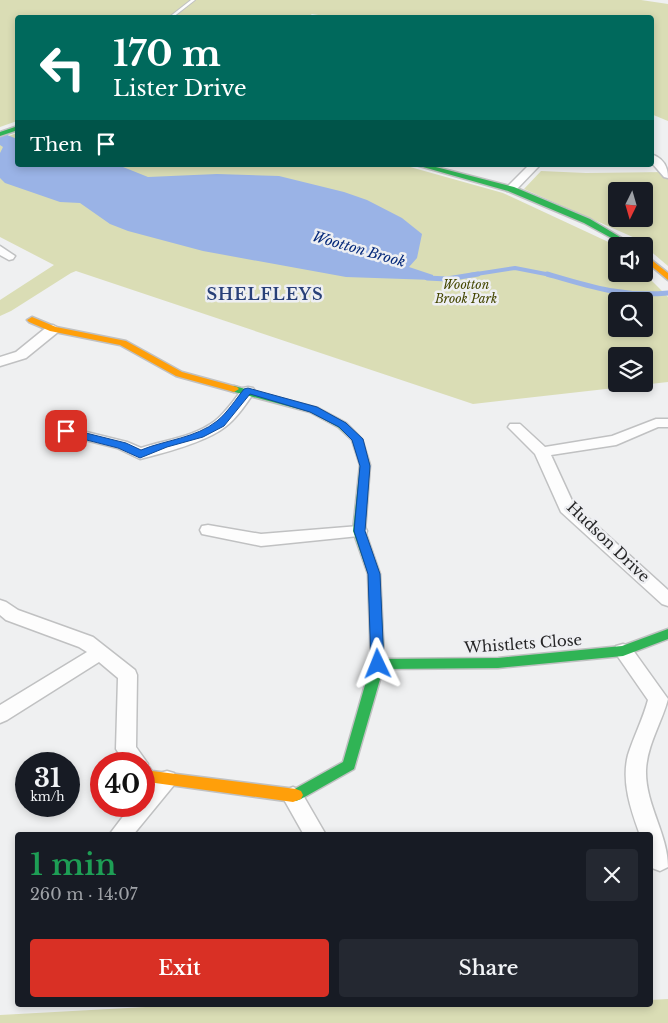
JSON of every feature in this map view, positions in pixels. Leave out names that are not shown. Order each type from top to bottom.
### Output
[{"type":"street","points":[[0,134],[15,128]]},
{"type":"street","points":[[654,159],[662,166],[668,175]]},
{"type":"street","points":[[428,167],[511,189],[587,221],[615,237]]},
{"type":"street","points":[[511,189],[533,167]]},
{"type":"street","points":[[653,264],[668,277]]},
{"type":"street","points":[[32,320],[53,329],[123,343],[179,374],[314,410],[342,425],[357,439],[365,466],[359,531],[374,574],[378,664],[349,765],[293,796],[155,777]]},
{"type":"street","points":[[0,362],[21,355],[53,329]]},
{"type":"street","points":[[66,431],[122,446],[140,454],[163,445],[199,435],[221,424],[248,391]]},
{"type":"street","points":[[542,452],[616,440],[656,423],[668,423]]},
{"type":"street","name":"Hudson Drive","points":[[515,427],[542,452],[567,508],[668,600]]},
{"type":"street","points":[[208,530],[261,540],[359,531]]},
{"type":"street","points":[[0,606],[12,615],[86,642],[128,675],[126,749],[128,752]]},
{"type":"street","name":"Whistlets Close","points":[[378,664],[498,663],[623,650],[668,634]]},
{"type":"street","points":[[623,650],[658,699],[655,715],[638,758],[636,783],[650,832]]},
{"type":"street","points":[[0,715],[100,653]]},
{"type":"street","points":[[123,832],[167,779]]},
{"type":"street","points":[[293,796],[313,832]]},
{"type":"street","points":[[653,841],[659,861]]},
{"type":"lane","points":[[173,15],[193,0]]},
{"type":"green space","points":[[0,0],[641,0],[668,4],[668,121],[654,115],[654,15],[15,15],[15,122],[0,127]]},
{"type":"green space","name":"Wootton Brook Park","points":[[15,134],[15,167],[410,167],[503,193],[608,242],[608,282],[653,282],[668,297],[668,382],[653,384],[653,347],[608,347],[608,389],[473,404],[76,271],[0,316],[0,300],[54,265],[0,237],[0,139]]},
{"type":"green space","points":[[541,171],[586,173],[668,172],[668,266],[653,253],[653,237],[633,237],[612,228],[653,227],[653,182],[608,182],[608,226],[524,189]]},
{"type":"green space","points":[[668,999],[668,1023],[0,1023],[0,1015],[146,1007],[653,1007],[653,1000]]},
{"type":"water","points":[[0,132],[15,138],[15,167],[123,167],[148,177],[217,174],[279,176],[344,192],[367,200],[402,218],[422,234],[417,258],[409,267],[433,275],[433,280],[346,277],[203,251],[128,231],[110,224],[80,203],[60,202],[5,183],[0,178],[0,153],[3,147],[0,145]]},
{"type":"waterway","name":"Wootton Brook","points":[[470,275],[515,268],[549,275]]},
{"type":"waterway","name":"Wootton Brook","points":[[427,278],[447,279],[478,274]]},
{"type":"waterway","name":"Wootton Brook","points":[[549,275],[606,290],[635,294],[668,293]]},
{"type":"traffic: fast","points":[[0,134],[15,129]]},
{"type":"traffic: fast","points":[[428,167],[511,189],[587,221],[615,237]]},
{"type":"traffic: fast","points":[[234,389],[314,410],[342,425],[357,439],[365,465],[359,531],[374,574],[378,664],[349,765],[296,795]]},
{"type":"traffic: fast","points":[[378,664],[498,663],[623,651],[668,634]]},
{"type":"traffic: slow","points":[[653,264],[668,277]]},
{"type":"traffic: slow","points":[[32,320],[53,329],[123,343],[179,374],[234,389]]},
{"type":"traffic: slow","points":[[155,777],[296,795]]},
{"type":"district","name":"SHELFLEYS","points":[[265,294]]},
{"type":"route","points":[[66,431],[122,446],[140,454],[163,445],[199,435],[221,424],[248,391],[314,410],[342,425],[357,439],[365,466],[359,531],[374,574],[378,664]]}]
